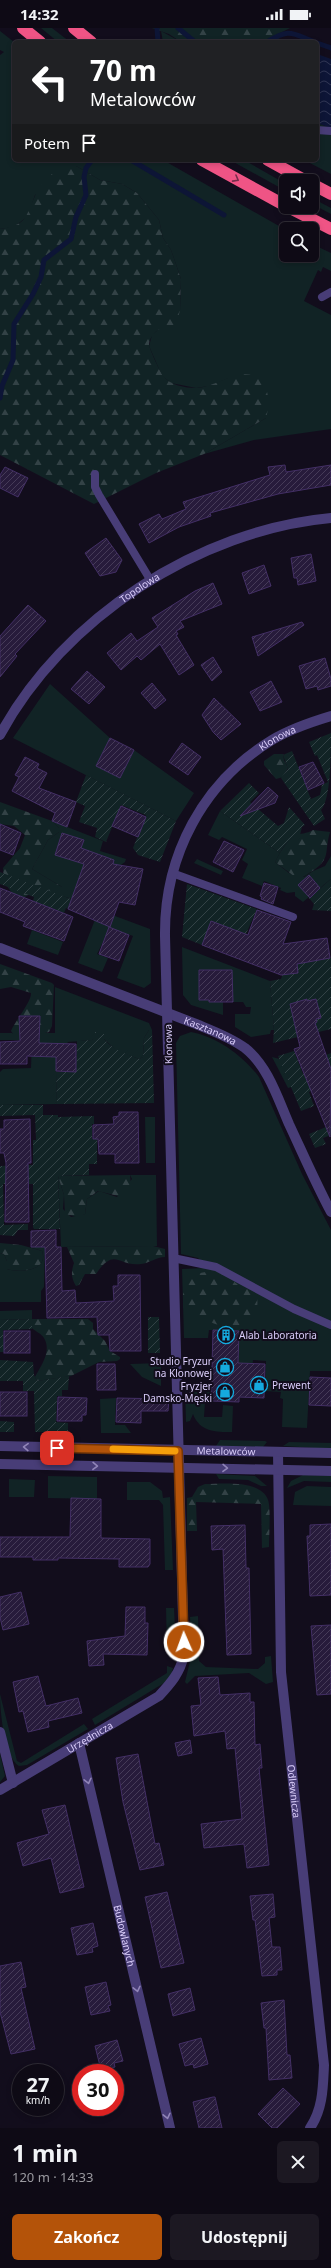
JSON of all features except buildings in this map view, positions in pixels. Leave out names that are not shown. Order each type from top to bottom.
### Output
[{"type":"highway","points":[[23,28],[38,40]]},
{"type":"highway","points":[[74,28],[89,40]]},
{"type":"highway","points":[[206,162],[279,202]]},
{"type":"highway","points":[[272,162],[293,174]]},
{"type":"highway","points":[[319,188],[331,194]]},
{"type":"highway","points":[[302,214],[331,229]]},
{"type":"street","name":"Topolowa","points":[[0,735],[29,688],[49,663],[79,634],[109,609],[151,581],[217,546],[242,537],[279,527],[331,518]]},
{"type":"street","name":"Klonowa","points":[[175,1680],[181,1669],[184,1655],[165,927],[172,873],[188,831],[207,798],[238,764],[272,740],[310,723],[331,716]]},
{"type":"street","name":"Kasztanowa","points":[[0,948],[228,1037],[246,1049],[261,1066],[272,1086],[315,1183],[331,1212]]},
{"type":"street","name":"Metalowców","points":[[0,1446],[331,1454]]},
{"type":"street","name":"Odlewnicza","points":[[278,1452],[281,1672],[324,2065],[322,2099],[315,2121],[310,2128]]},
{"type":"street","name":"Metalowców","points":[[0,1464],[331,1472]]},
{"type":"street","name":"Urzędnicza","points":[[0,1790],[159,1696],[175,1680]]},
{"type":"street","points":[[0,1732],[13,1783]]},
{"type":"street","name":"Budowlanych","points":[[79,1743],[170,2128]]},
{"type":"lane","points":[[319,130],[331,131]]},
{"type":"lane","points":[[322,297],[331,292]]},
{"type":"lane","points":[[95,474],[95,487],[99,495],[151,581]]},
{"type":"lane","points":[[172,873],[293,917]]},
{"type":"lane","points":[[173,1258],[216,1267],[294,1309],[331,1325]]},
{"type":"green space","points":[[41,28],[52,28],[67,40],[56,40]]},
{"type":"green space","points":[[152,28],[290,28],[266,40],[178,40],[169,34]]},
{"type":"green space","points":[[0,31],[12,40],[12,162],[167,162],[279,226],[279,262],[319,262],[319,247],[331,253],[331,271],[323,267],[321,272],[318,270],[304,301],[331,315],[331,429],[254,440],[204,454],[266,418],[229,378],[209,386],[196,388],[171,383],[162,376],[149,346],[152,335],[180,310],[181,279],[171,250],[163,238],[159,220],[137,193],[122,184],[100,180],[76,166],[35,195],[28,216],[14,227],[0,229],[0,55],[4,52],[0,50]]},
{"type":"green space","points":[[161,31],[177,40],[163,40]]},
{"type":"green space","points":[[273,35],[282,40],[265,40]]},
{"type":"green space","points":[[319,124],[331,128],[331,174],[308,162],[319,162]]},
{"type":"green space","points":[[234,162],[248,162],[279,180],[279,187]]},
{"type":"green space","points":[[67,164],[76,166],[100,180],[122,184],[137,193],[159,220],[163,238],[171,250],[181,279],[180,310],[176,327],[164,328],[156,331],[149,343],[153,356],[163,376],[170,382],[178,385],[196,388],[211,385],[242,374],[249,375],[257,377],[261,381],[267,390],[268,396],[266,418],[204,454],[156,473],[94,504],[0,455],[0,229],[20,223],[27,215],[40,187],[53,173]]},
{"type":"green space","points":[[319,202],[331,208],[331,214],[319,208]]},
{"type":"green space","points":[[50,684],[110,738],[126,766],[134,750],[194,793],[176,821],[13,738]]},
{"type":"green space","points":[[331,733],[329,786],[324,805],[321,810],[325,819],[314,826],[281,778],[288,769],[283,755],[292,751],[311,799],[320,795],[322,785],[328,782],[317,755],[315,756],[309,742]]},
{"type":"green space","points":[[274,754],[283,754],[288,768],[283,777],[276,779],[264,765],[264,761]]},
{"type":"green space","points":[[86,775],[176,821],[160,862],[138,855],[133,848],[146,815],[121,805],[106,842],[95,837],[97,828],[79,822],[85,806],[76,802]]},
{"type":"green space","points":[[249,783],[259,793],[250,802],[278,826],[284,823],[289,807],[305,825],[302,827],[300,835],[288,842],[280,853],[220,811]]},
{"type":"green space","points":[[0,802],[52,821],[59,828],[59,832],[48,840],[32,869],[62,887],[62,900],[35,891],[25,897],[15,897],[4,882],[3,868],[20,848],[25,835],[14,826],[0,824]]},
{"type":"green space","points":[[220,811],[280,853],[275,862],[289,873],[304,877],[325,866],[331,856],[331,879],[303,902],[295,896],[295,892],[287,893],[280,890],[281,888],[264,881],[262,886],[242,878],[248,864],[242,860],[247,849],[222,837],[219,840],[208,835]]},
{"type":"green space","points":[[52,821],[103,841],[100,851],[126,859],[125,862],[72,899],[62,896],[62,887],[32,869],[48,840],[59,832],[59,828]]},
{"type":"green space","points":[[313,830],[330,832],[325,858],[323,862],[314,870],[298,879],[275,862],[291,838]]},
{"type":"green space","points":[[197,859],[223,871],[221,875],[194,863]]},
{"type":"green space","points":[[0,872],[84,904],[96,919],[66,908],[64,913],[33,901],[34,897],[0,884]]},
{"type":"green space","points":[[331,879],[331,911],[312,910],[314,904],[309,898]]},
{"type":"green space","points":[[187,884],[257,909],[246,934],[202,945],[182,937]]},
{"type":"green space","points":[[98,912],[107,913],[150,929],[151,983],[144,988],[117,978],[133,936],[110,928],[97,954],[108,958],[102,972],[78,963]]},
{"type":"green space","points":[[32,930],[63,942],[58,955],[27,944]]},
{"type":"green space","points":[[182,947],[270,981],[274,1030],[271,1030],[270,1034],[251,1037],[235,1027],[235,1014],[250,1014],[251,1007],[246,1007],[243,1002],[233,1002],[232,977],[211,978],[211,970],[199,970],[199,1000],[223,1002],[223,1015],[191,1005],[183,995]]},
{"type":"green space","points":[[291,953],[308,962],[331,958],[331,1029],[273,1043],[274,1030],[270,981],[281,979]]},
{"type":"green space","points":[[0,964],[54,985],[52,1026],[49,1032],[24,1038],[14,1035],[11,1031],[29,1001],[31,993],[11,987],[0,989]]},
{"type":"green space","points":[[55,987],[149,1023],[152,1030],[149,1030],[144,1038],[143,1057],[139,1059],[117,1051],[104,1039],[104,1032],[92,1040],[68,1042],[56,1061],[57,1104],[0,1105],[0,1072],[3,1069],[31,1068],[32,1037],[42,1033],[55,1033]]},
{"type":"green space","points":[[149,1030],[152,1030],[154,1103],[57,1104],[56,1072],[76,1072],[77,1041],[92,1040],[95,1037],[95,1032],[104,1032],[104,1039],[108,1043],[120,1051],[139,1059],[143,1057],[144,1038]]},
{"type":"green space","points":[[191,1032],[211,1038],[229,1048],[253,1069],[259,1077],[302,1174],[331,1230],[331,1371],[310,1371],[307,1428],[282,1427],[283,1399],[280,1398],[281,1392],[265,1391],[266,1361],[253,1360],[252,1372],[238,1371],[239,1331],[209,1330],[208,1338],[184,1338],[182,1269],[203,1268],[204,1264],[198,1258],[181,1254],[176,1043],[180,1036]]},
{"type":"green space","points":[[0,1033],[12,1033],[24,1038],[24,1040],[0,1040]]},
{"type":"green space","points":[[294,1051],[303,1074],[330,1065],[326,1055],[331,1053],[331,1084],[309,1092],[314,1106],[301,1111],[278,1056]]},
{"type":"green space","points":[[272,1057],[280,1059],[292,1087],[288,1088]]},
{"type":"green space","points":[[0,1105],[43,1105],[43,1115],[58,1115],[58,1117],[94,1116],[94,1124],[92,1124],[92,1139],[97,1139],[97,1164],[89,1164],[89,1175],[58,1176],[60,1229],[34,1229],[33,1184],[3,1184],[4,1225],[28,1224],[28,1230],[18,1230],[14,1236],[0,1235],[0,1166],[33,1165],[33,1140],[36,1140],[35,1115],[0,1116]]},
{"type":"green space","points":[[145,1117],[155,1117],[155,1163],[146,1163]]},
{"type":"green space","points":[[331,1125],[331,1135],[323,1138],[326,1144],[315,1148],[309,1134]]},
{"type":"green space","points":[[130,1175],[156,1175],[157,1246],[61,1247],[58,1176],[64,1195],[63,1209],[71,1217],[85,1214],[87,1199],[99,1191],[117,1197],[132,1179]]},
{"type":"green space","points":[[130,1175],[131,1185],[127,1187],[122,1197],[98,1191],[87,1199],[85,1214],[78,1217],[65,1214],[64,1195],[58,1176]]},
{"type":"green space","points":[[0,1243],[21,1245],[42,1251],[43,1258],[41,1263],[32,1269],[19,1271],[7,1269],[7,1261],[4,1254],[0,1253]]},
{"type":"green space","points":[[153,1246],[165,1249],[165,1257],[141,1264],[127,1263],[113,1259],[102,1266],[96,1274],[85,1274],[79,1285],[76,1286],[74,1283],[72,1269],[74,1263],[67,1247]]},
{"type":"green space","points":[[29,1247],[45,1247],[44,1287],[41,1291],[41,1302],[0,1302],[0,1253],[4,1254],[7,1261],[7,1269],[19,1271],[32,1269],[41,1263],[43,1258],[42,1251]]},
{"type":"green space","points":[[216,1270],[228,1276],[238,1285],[247,1286],[253,1289],[256,1294],[257,1307],[252,1330],[248,1332],[234,1326],[217,1324],[208,1320],[205,1316],[193,1315],[183,1308],[183,1279],[195,1274]]},
{"type":"green space","points":[[32,1310],[32,1319],[0,1320],[0,1311]]},
{"type":"green space","points":[[148,1317],[159,1317],[160,1353],[148,1353]]},
{"type":"green space","points":[[32,1319],[88,1319],[93,1323],[93,1329],[105,1341],[110,1351],[120,1357],[120,1359],[117,1361],[99,1362],[71,1376],[37,1381],[35,1377],[43,1363],[47,1348],[43,1337],[32,1328]]},
{"type":"green space","points":[[32,1319],[32,1329],[3,1330],[4,1352],[0,1352],[0,1320]]},
{"type":"green space","points":[[0,1360],[33,1362],[34,1375],[37,1381],[69,1376],[68,1390],[62,1390],[62,1396],[57,1396],[56,1422],[68,1423],[68,1432],[35,1432],[34,1391],[23,1391],[23,1381],[0,1381]]},
{"type":"green space","points":[[161,1363],[161,1386],[142,1377],[130,1364]]},
{"type":"green space","points":[[211,1386],[211,1402],[205,1402],[204,1417],[222,1417],[223,1405],[233,1406],[232,1432],[220,1432],[204,1428],[196,1420],[193,1414],[190,1421],[186,1422],[185,1387]]},
{"type":"green space","points":[[116,1398],[115,1425],[125,1425],[131,1433],[101,1433],[100,1399]]},
{"type":"green space","points":[[0,1421],[14,1422],[14,1432],[0,1432]]},
{"type":"green space","points":[[220,1440],[267,1442],[263,1447],[216,1446]]},
{"type":"green space","points":[[289,1442],[331,1443],[331,1449],[283,1446]]},
{"type":"green space","points":[[216,1474],[255,1476],[267,1486],[261,1486],[248,1480],[219,1479]]},
{"type":"green space","points":[[303,1475],[331,1476],[331,1482],[304,1481],[287,1488],[291,1481]]},
{"type":"green space","points":[[48,1476],[97,1477],[97,1499],[48,1498]]},
{"type":"green space","points":[[9,1479],[35,1480],[34,1497],[9,1497]]},
{"type":"green space","points":[[127,1482],[150,1482],[162,1491],[163,1498],[170,1497],[173,1570],[165,1570],[163,1505],[159,1500],[127,1500]]},
{"type":"green space","points":[[205,1484],[240,1484],[257,1489],[264,1493],[269,1504],[269,1547],[262,1548],[261,1504],[196,1502],[197,1531],[187,1531],[187,1498],[192,1497],[198,1487]]},
{"type":"green space","points":[[307,1486],[331,1487],[331,1506],[293,1505],[295,1492]]},
{"type":"green space","points":[[166,1608],[174,1608],[176,1650],[167,1652]]},
{"type":"green space","points":[[198,1616],[199,1661],[206,1667],[258,1669],[265,1663],[265,1657],[271,1656],[273,1682],[266,1684],[249,1673],[195,1676],[187,1684],[185,1682],[191,1657],[190,1617]]},
{"type":"green space","points":[[167,1666],[173,1668],[171,1675],[164,1683],[95,1725],[92,1719],[167,1673]]},
{"type":"green space","points":[[0,1694],[17,1761],[21,1763],[84,1724],[88,1729],[27,1765],[19,1766],[14,1761],[6,1744],[2,1722]]},
{"type":"green space","points":[[0,1754],[5,1776],[0,1782]]},
{"type":"water","points":[[319,55],[331,59],[331,128],[319,124]]},
{"type":"waterway","points":[[157,28],[158,40]]},
{"type":"waterway","points":[[178,28],[193,40]]},
{"type":"waterway","points":[[271,40],[286,33],[295,34],[310,40]]},
{"type":"waterway","points":[[319,44],[331,48]]},
{"type":"waterway","points":[[0,398],[2,386],[13,360],[14,324],[33,294],[41,277],[44,260],[71,239],[76,217],[86,195],[84,177],[86,168],[90,162]]},
{"type":"waterway","points":[[134,162],[224,215]]},
{"type":"slow traffic","points":[[113,1449],[175,1451]]},
{"type":"place","name":"Alab Laboratoria","points":[[226,1335]]},
{"type":"place","name":"Studio Fryzur na Klonowej","points":[[225,1367]]},
{"type":"place","name":"Prewent","points":[[259,1385]]},
{"type":"place","name":"Fryzjer Damsko-Męski","points":[[225,1392]]},
{"type":"route","points":[[57,1448],[178,1451],[184,1642]]}]
